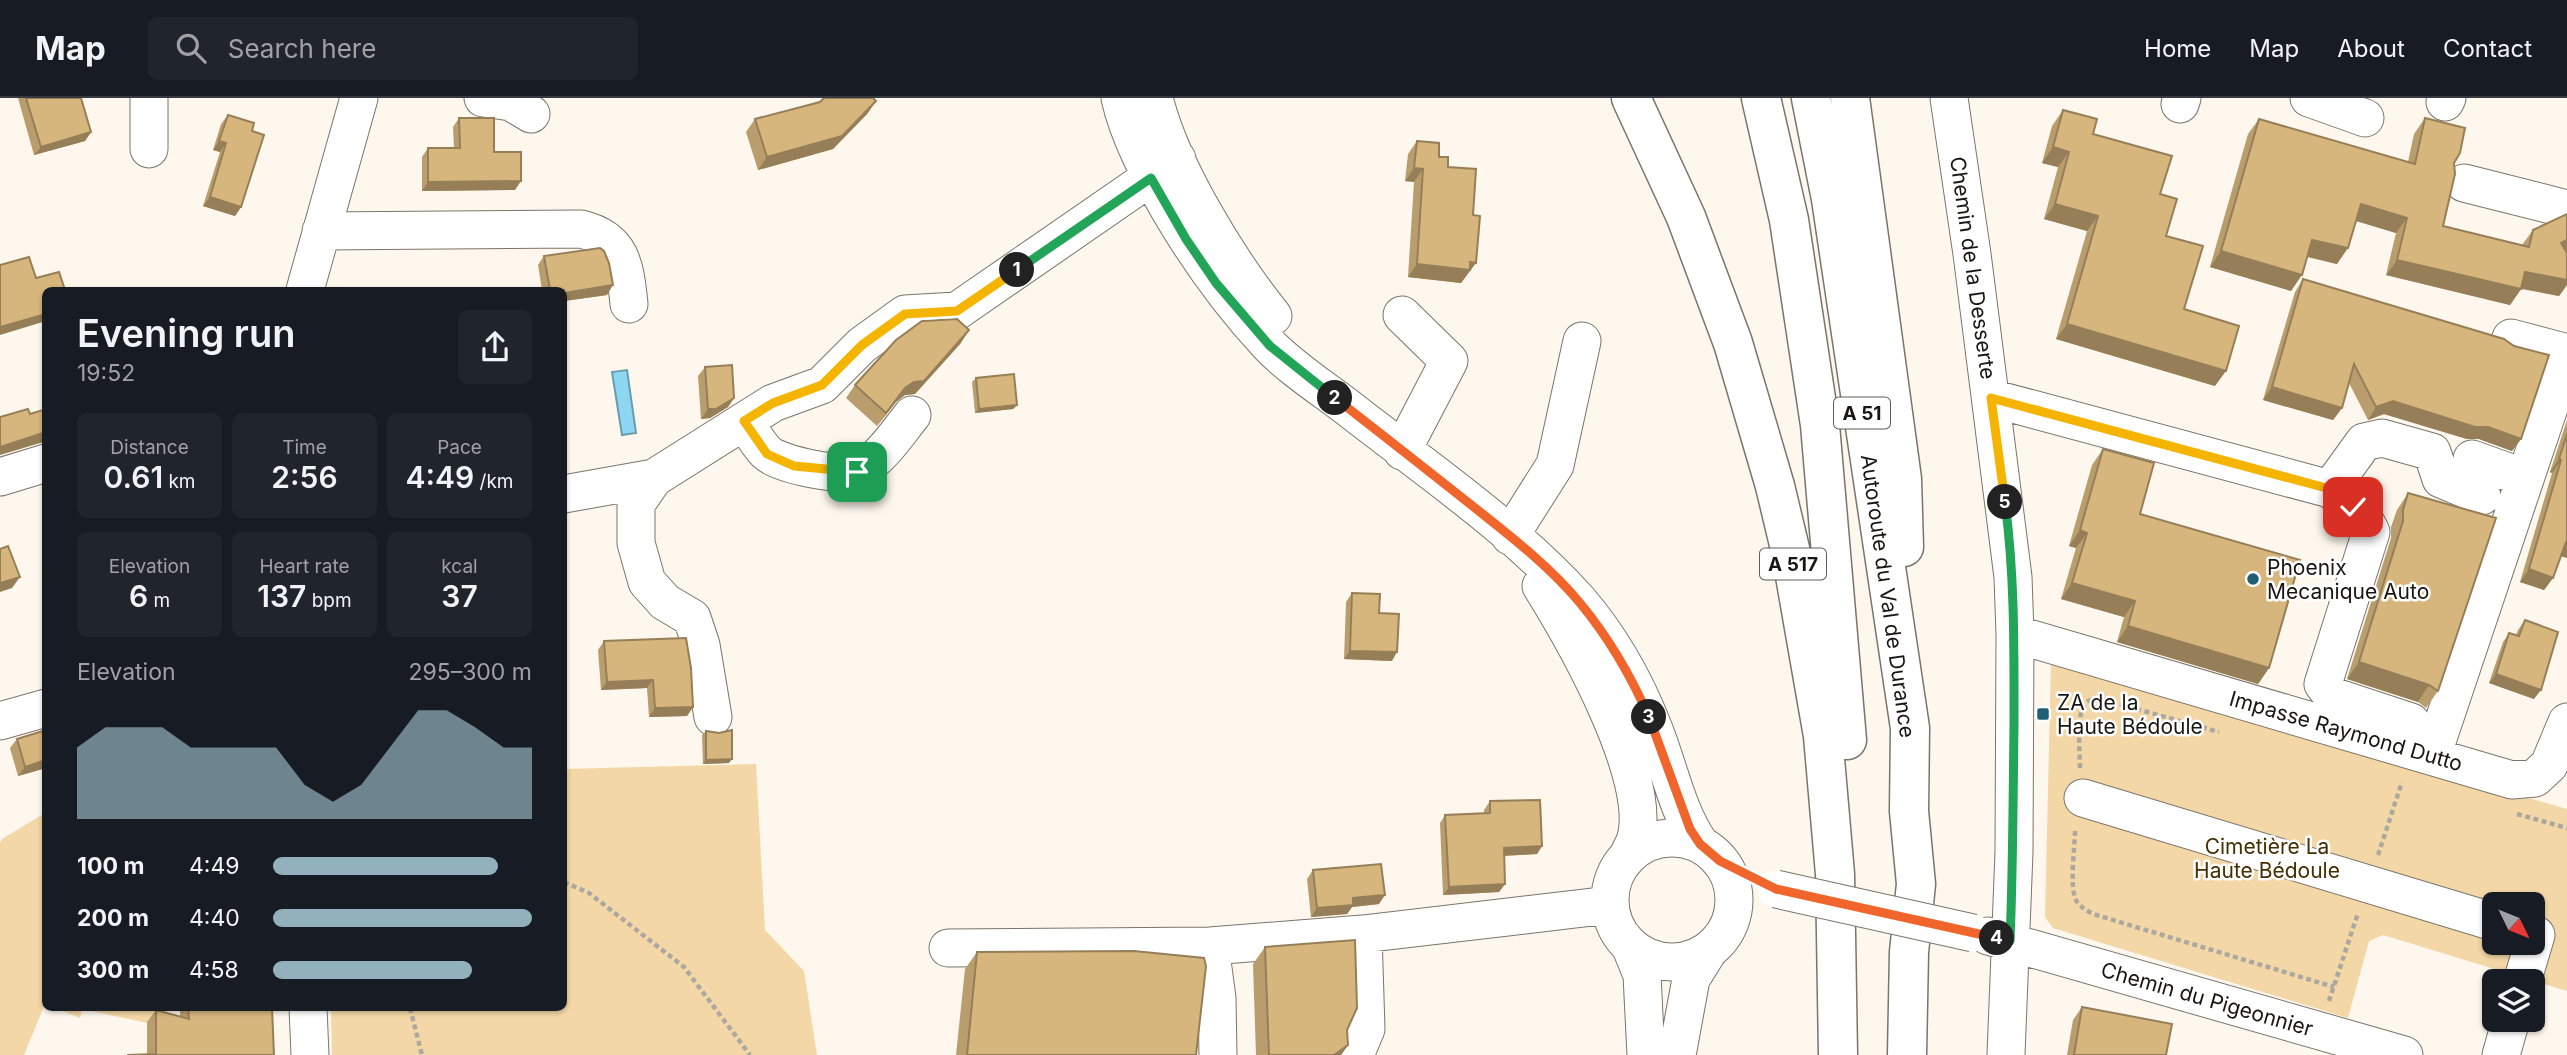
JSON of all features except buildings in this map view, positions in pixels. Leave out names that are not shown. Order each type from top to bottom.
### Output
[{"type":"highway","name":"A 517","points":[[1631,98],[1685,217],[1733,343],[1775,486],[1791,553],[1823,736],[1835,873],[1838,1055]]},
{"type":"highway","name":"A 51","points":[[1761,98],[1788,220],[1820,425],[1851,794],[1855,879],[1854,1055]]},
{"type":"highway","name":"Autoroute du Val de Durance","points":[[1811,98],[1831,199],[1910,728],[1909,811],[1916,884],[1909,952],[1908,1055]]},
{"type":"highway","points":[[1850,98],[1902,479],[1910,728]]},
{"type":"street","points":[[149,98],[149,149]]},
{"type":"street","points":[[305,287],[359,98]]},
{"type":"street","points":[[483,98],[511,102],[531,114]]},
{"type":"street","points":[[1120,98],[1124,116],[1164,168],[1195,197],[1256,295],[1340,402],[1501,529],[1579,602],[1631,676],[1654,727],[1690,829],[1729,875],[1734,891],[1734,907],[1720,936],[1691,979],[1677,1055]]},
{"type":"street","points":[[1154,98],[1160,121],[1164,168]]},
{"type":"street","name":"Chemin de la Desserte","points":[[1949,98],[2012,566],[2015,634],[2014,852],[2006,1055]]},
{"type":"street","points":[[2309,98],[2365,118]]},
{"type":"street","points":[[567,493],[654,478],[773,403],[822,385],[862,345],[905,314],[957,311],[1164,168]]},
{"type":"street","points":[[2464,183],[2567,209]]},
{"type":"street","points":[[321,231],[589,231],[596,233],[616,249],[625,268],[629,304]]},
{"type":"street","points":[[1402,315],[1449,361],[1402,451]]},
{"type":"street","points":[[2432,756],[2565,360],[2560,351],[2511,338]]},
{"type":"street","points":[[1501,529],[1555,465],[1582,341]]},
{"type":"street","points":[[1991,398],[2330,489],[2362,515],[2371,532],[2323,684],[2332,696],[2411,722]]},
{"type":"street","points":[[744,421],[767,454],[794,466],[857,472],[881,454],[912,415]]},
{"type":"street","points":[[2330,489],[2364,442],[2382,438],[2432,452],[2441,479],[2482,496]]},
{"type":"street","points":[[2472,459],[2525,478]]},
{"type":"street","points":[[0,477],[42,464]]},
{"type":"street","points":[[654,478],[636,504],[636,543],[648,582],[665,602],[692,618],[701,645],[713,717]]},
{"type":"street","points":[[1501,529],[1531,570],[1585,661],[1607,709],[1634,784],[1636,840],[1617,870],[1610,887],[1609,905],[1616,928],[1631,948],[1642,975],[1646,1055]]},
{"type":"street","name":"Impasse Raymond Dutto","points":[[2015,634],[2512,780],[2535,778],[2549,765],[2567,722]]},
{"type":"street","points":[[0,721],[42,709]]},
{"type":"street","points":[[2083,797],[2482,918]]},
{"type":"street","points":[[1628,856],[1644,844],[1662,838],[1681,838],[1710,852]]},
{"type":"street","name":"Chemin du Pigeonnier","points":[[1710,852],[1776,889],[2010,941],[2404,1055]]},
{"type":"street","points":[[1631,948],[1649,958],[1669,962],[1690,960],[1720,936],[1752,902],[1776,889]]},
{"type":"street","points":[[948,948],[1210,946],[1363,934],[1609,905]]},
{"type":"street","points":[[1355,1055],[1366,1029],[1363,934]]},
{"type":"street","points":[[1210,946],[1217,998],[1218,1055]]},
{"type":"street","points":[[308,1011],[310,1055]]},
{"type":"street","points":[[2501,1055],[2508,1032]]},
{"type":"path","points":[[567,882],[589,893],[684,967],[750,1055]]},
{"type":"path","points":[[411,1011],[422,1055]]},
{"type":"green space","name":"Cimetière La Haute Bédoule","points":[[2051,661],[2567,809],[2567,991],[2545,984],[2545,969],[2495,969],[2383,935],[2369,941],[2348,1018],[2053,928],[2045,917]]},
{"type":"green space","points":[[756,764],[765,930],[804,971],[817,1055],[332,1055],[331,1011],[567,1011],[567,769]]},
{"type":"green space","points":[[42,815],[42,1011],[24,1055],[0,1055],[2,839]]},
{"type":"green space","points":[[62,1011],[82,1011],[80,1018]]},
{"type":"green space","points":[[91,1011],[167,1011],[168,1025]]},
{"type":"water","points":[[627,370],[636,433],[622,435],[612,372]]},
{"type":"place","name":"Phoenix Mecanique Auto","points":[[2253,579]]},
{"type":"place","name":"ZA de la Haute Bédoule","points":[[2043,714]]},
{"type":"route","points":[[857,472],[794,466],[767,454],[744,421],[773,403],[822,385],[862,345],[905,314],[957,311],[1151,178],[1186,239],[1216,283],[1270,346],[1510,536],[1579,602],[1631,676],[1654,727],[1681,809],[1700,844],[1720,861],[1776,889],[2010,941],[2014,852],[2015,634],[2007,518],[1991,398],[2330,489],[2353,507]]}]
